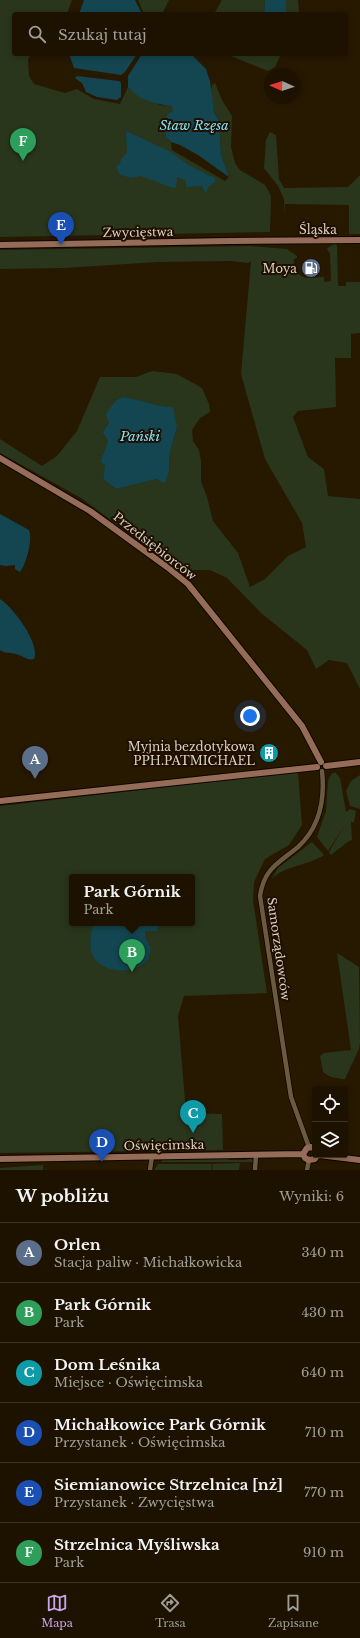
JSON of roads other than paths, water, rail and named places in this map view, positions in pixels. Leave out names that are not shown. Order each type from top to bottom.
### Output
[{"type":"street","name":"Śląska","points":[[277,240],[360,240]]},
{"type":"street","name":"Zwycięstwa","points":[[0,245],[277,240]]},
{"type":"street","name":"Przedsiębiorców","points":[[0,458],[90,511],[167,566],[188,584],[302,726],[322,766]]},
{"type":"street","points":[[0,801],[360,762]]},
{"type":"street","name":"Samorządowców","points":[[312,1148],[291,1096],[260,896],[264,881],[271,869],[303,842],[315,824],[322,805],[322,766]]},
{"type":"street","points":[[309,1160],[305,1158],[303,1154],[305,1150],[312,1148]]},
{"type":"street","name":"Oświęcimska","points":[[0,1159],[303,1154]]},
{"type":"street","points":[[255,1170],[256,1155]]},
{"type":"street","points":[[150,1170],[152,1156]]},
{"type":"street","points":[[309,1160],[313,1160],[315,1158]]},
{"type":"street","points":[[343,1158],[360,1160]]},
{"type":"street","points":[[307,1170],[309,1160]]},
{"type":"water","points":[[84,0],[135,0],[141,12],[80,12]]},
{"type":"water","points":[[265,0],[286,0],[286,12],[264,12]]},
{"type":"water","points":[[70,56],[136,56],[125,72],[121,75],[74,68]]},
{"type":"water","name":"Staw Rzęsa","points":[[141,56],[193,56],[206,69],[210,81],[214,112],[219,121],[221,154],[229,177],[198,155],[180,145],[171,142],[166,137],[164,124],[167,115],[173,111],[171,106],[153,103],[137,95],[128,87],[128,76]]},
{"type":"water","points":[[77,76],[119,81],[121,83],[121,97],[117,100],[97,97],[86,92],[82,83],[75,78]]},
{"type":"water","points":[[126,131],[171,152],[190,166],[215,178],[215,182],[208,187],[207,192],[205,192],[202,186],[186,187],[185,180],[177,177],[176,187],[173,188],[141,176],[131,178],[119,174],[116,166],[120,164],[121,159],[127,153]]},
{"type":"water","name":"Pański","points":[[123,397],[160,406],[173,407],[177,428],[170,452],[169,471],[165,483],[157,479],[116,489],[103,479],[105,465],[100,462],[108,441],[102,432],[109,423],[106,414],[116,400]]},
{"type":"water","points":[[0,514],[29,530],[30,540],[28,552],[20,572],[15,569],[15,565],[0,565]]},
{"type":"water","points":[[0,599],[11,609],[24,626],[33,644],[35,652],[34,659],[29,659],[14,653],[0,650]]},
{"type":"water","points":[[93,926],[158,926],[157,931],[145,931],[145,938],[151,948],[147,960],[142,965],[127,970],[111,969],[97,962],[91,953],[91,935]]},
{"type":"place","name":"Strzelnica Myśliwska","points":[[23,161]]},
{"type":"place","name":"Siemianowice Strzelnica [nż]","points":[[61,245]]},
{"type":"place","name":"Moya","points":[[311,268]]},
{"type":"place","name":"Myjnia bezdotykowa PPH.PATMICHAEL","points":[[269,753]]},
{"type":"place","name":"Orlen","points":[[35,779]]},
{"type":"place","name":"Park Górnik","points":[[132,972]]},
{"type":"place","name":"Dom Leśnika","points":[[193,1133]]},
{"type":"place","name":"Michałkowice Park Górnik","points":[[102,1162]]}]
